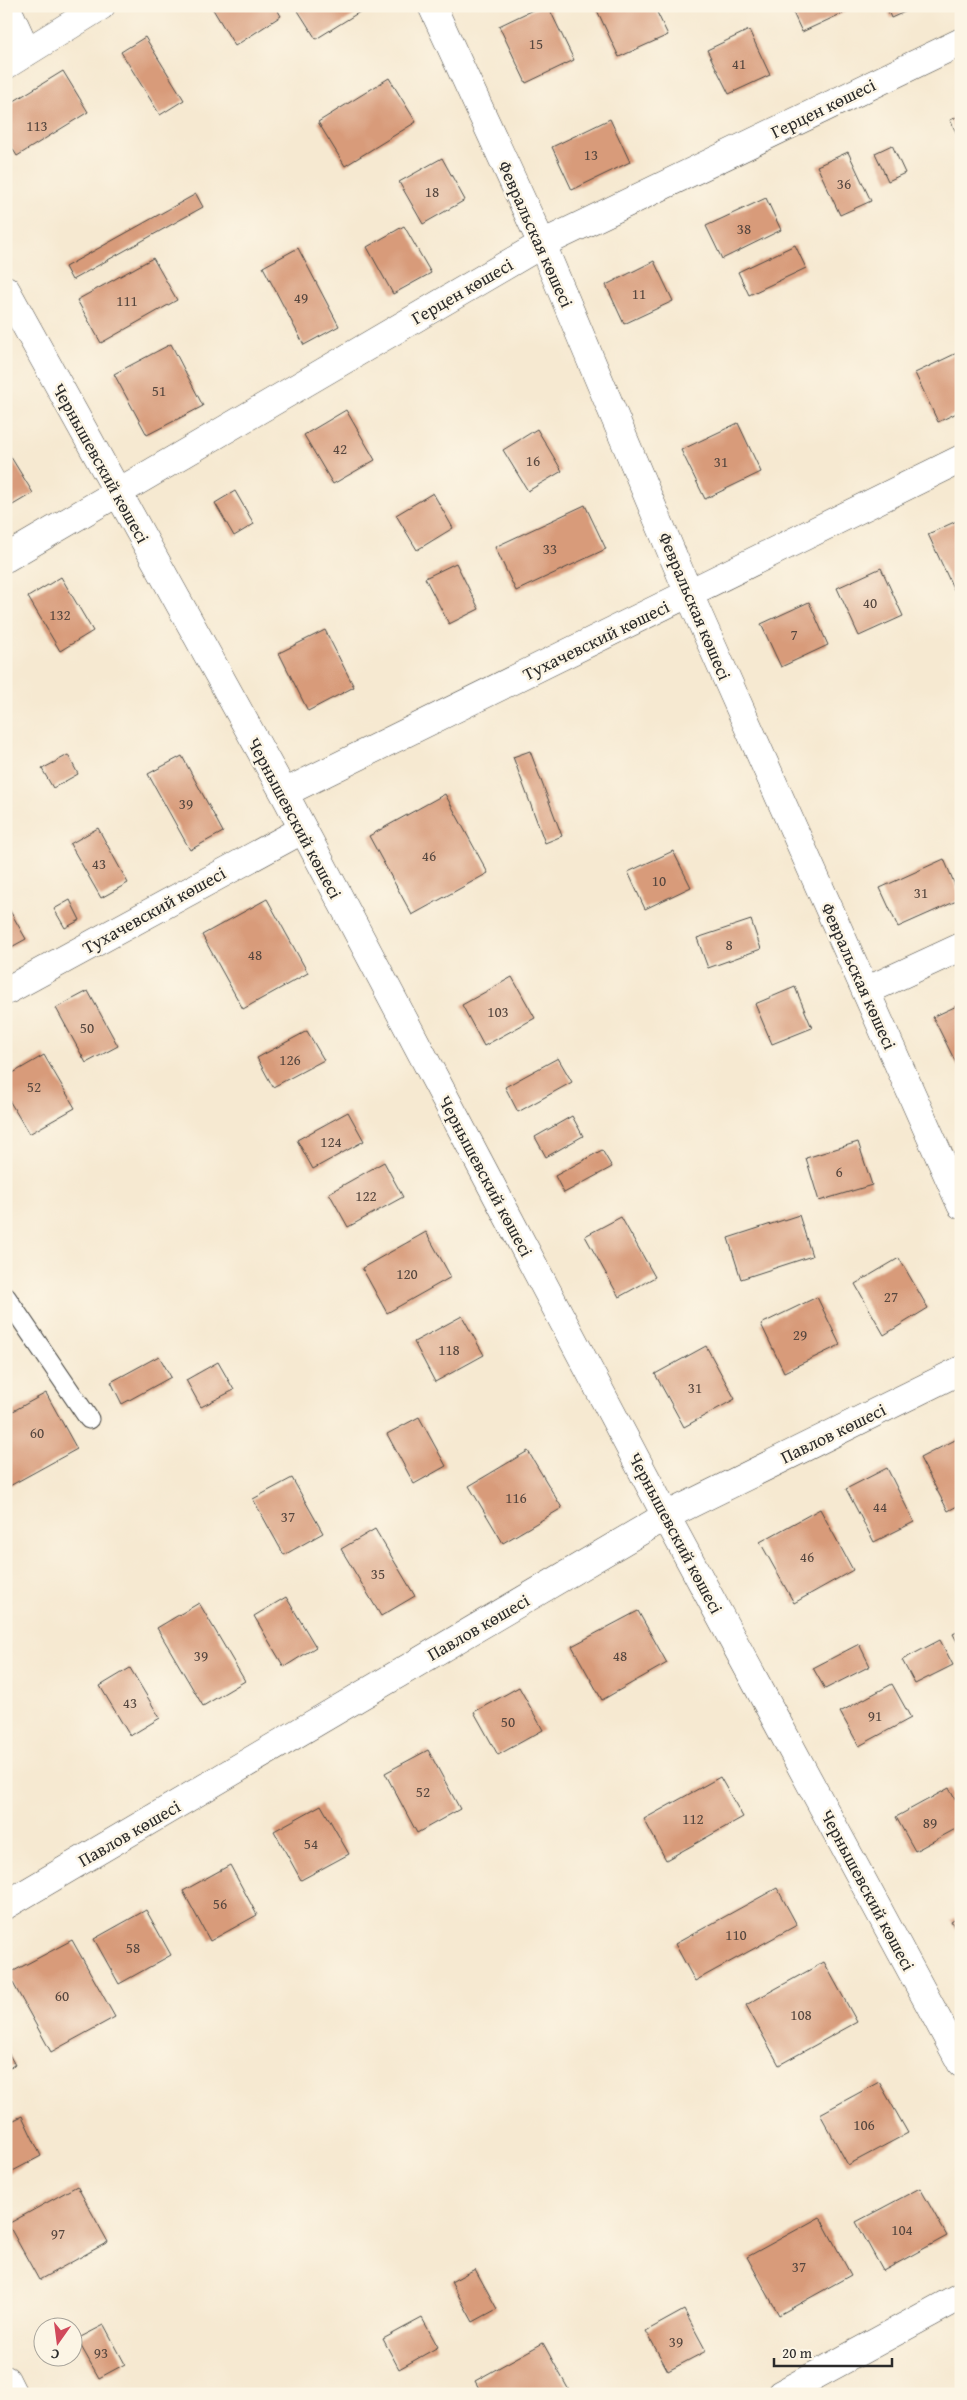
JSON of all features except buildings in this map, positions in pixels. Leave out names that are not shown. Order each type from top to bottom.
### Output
[{"type":"street","points":[[6,6],[17,59],[101,6]]},
{"type":"street","name":"Февральская көшесі","points":[[432,6],[542,244],[689,594],[961,1205]]},
{"type":"street","name":"Герцен көшесі","points":[[6,558],[542,244],[961,42]]},
{"type":"street","name":"Чернышевский көшесі","points":[[6,290],[284,793],[666,1516],[952,2024],[961,2063]]},
{"type":"street","name":"Тухачевский көшесі","points":[[284,793],[961,459]]},
{"type":"street","name":"Тухачевский көшесі","points":[[6,991],[302,830]]},
{"type":"street","points":[[866,991],[961,947]]},
{"type":"street","name":"Павлов көшесі","points":[[6,1905],[666,1516],[961,1370]]},
{"type":"street","points":[[781,2394],[961,2296]]},
{"type":"street","points":[[6,2380],[14,2394]]},
{"type":"lane","points":[[6,1297],[89,1419]]}]
